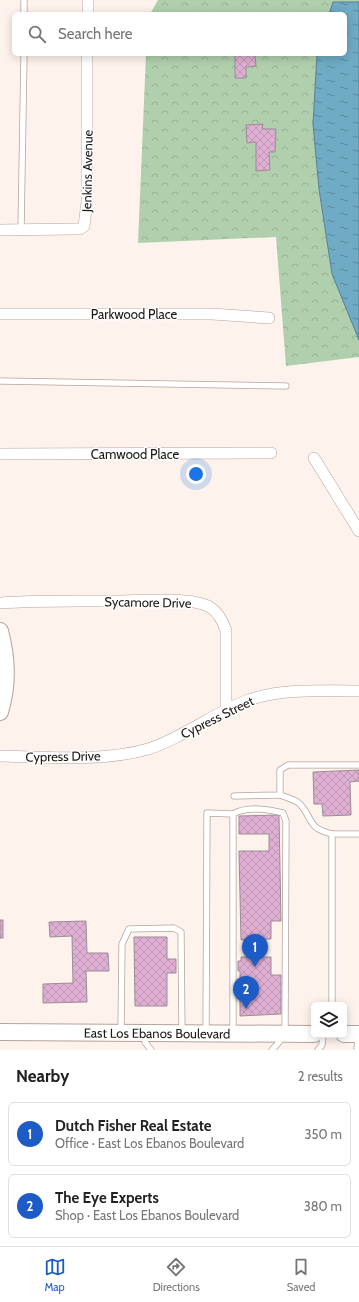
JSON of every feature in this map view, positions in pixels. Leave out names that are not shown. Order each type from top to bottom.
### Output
[{"type":"street","points":[[88,0],[88,12]]},
{"type":"street","name":"Jenkins Avenue","points":[[0,230],[80,229],[84,226],[87,202],[87,56]]},
{"type":"street","name":"Parkwood Place","points":[[0,314],[212,314],[269,318]]},
{"type":"street","name":"Camwood Place","points":[[0,454],[271,453]]},
{"type":"street","points":[[314,458],[359,532]]},
{"type":"street","name":"Sycamore Drive","points":[[0,603],[169,601],[198,603],[209,607],[221,617],[226,631],[226,710]]},
{"type":"street","points":[[0,631],[6,669],[3,700],[0,712]]},
{"type":"street","name":"Cypress Street","points":[[126,754],[160,744],[226,710],[247,701],[277,693],[359,691]]},
{"type":"street","name":"Cypress Drive","points":[[0,756],[93,756],[126,754]]},
{"type":"street","name":"East Los Ebanos Boulevard","points":[[0,1032],[311,1034]]},
{"type":"lane","points":[[24,0],[24,12]]},
{"type":"lane","points":[[21,230],[24,56]]},
{"type":"lane","points":[[0,381],[286,386]]},
{"type":"lane","points":[[280,795],[280,770],[288,765],[359,765]]},
{"type":"lane","points":[[234,796],[280,795],[299,803],[313,826],[319,831],[332,834],[359,834]]},
{"type":"lane","points":[[206,1033],[207,813],[233,814],[240,810],[272,810],[283,813],[286,821],[282,1034],[280,1041],[272,1050]]},
{"type":"lane","points":[[233,814],[233,1033]]},
{"type":"lane","points":[[332,834],[332,1002]]},
{"type":"lane","points":[[121,1033],[122,944],[128,929],[174,928],[181,932],[182,1033]]},
{"type":"lane","points":[[146,1033],[146,1042],[151,1050]]},
{"type":"lane","points":[[354,1034],[357,1050]]},
{"type":"lane","points":[[318,1050],[322,1045],[323,1038]]},
{"type":"green space","points":[[158,0],[359,0],[359,2],[334,2],[330,12],[151,12]]},
{"type":"green space","points":[[146,56],[317,56],[313,124],[319,189],[332,274],[359,340],[359,357],[286,366],[276,237],[138,243]]},
{"type":"water","points":[[333,2],[359,2],[359,340],[332,274],[319,189],[313,124],[317,56],[347,56],[347,12],[330,12]]},
{"type":"building","points":[[235,56],[255,56],[256,66],[246,67],[246,78],[235,78]]},
{"type":"building","points":[[263,124],[262,129],[276,129],[275,152],[269,152],[270,170],[256,171],[256,142],[247,143],[246,125]]},
{"type":"building","points":[[359,770],[359,781],[350,782],[351,815],[323,816],[322,804],[314,804],[313,772]]},
{"type":"building","points":[[279,815],[281,921],[271,921],[271,939],[241,940],[239,851],[269,851],[269,834],[239,834],[239,816]]},
{"type":"building","points":[[0,920],[3,920],[3,938],[0,938]]},
{"type":"building","points":[[86,921],[87,953],[108,953],[109,971],[86,971],[87,1002],[43,1003],[43,984],[73,983],[72,936],[50,937],[49,922]]},
{"type":"building","points":[[134,937],[167,937],[167,959],[176,959],[176,973],[167,973],[167,1006],[135,1006]]},
{"type":"building","points":[[241,957],[271,957],[271,975],[281,975],[281,1014],[240,1016],[240,971],[238,971],[238,961],[241,961]]},
{"type":"place","name":"Dutch Fisher Real Estate","points":[[255,967]]},
{"type":"place","name":"The Eye Experts","points":[[246,1009]]}]
